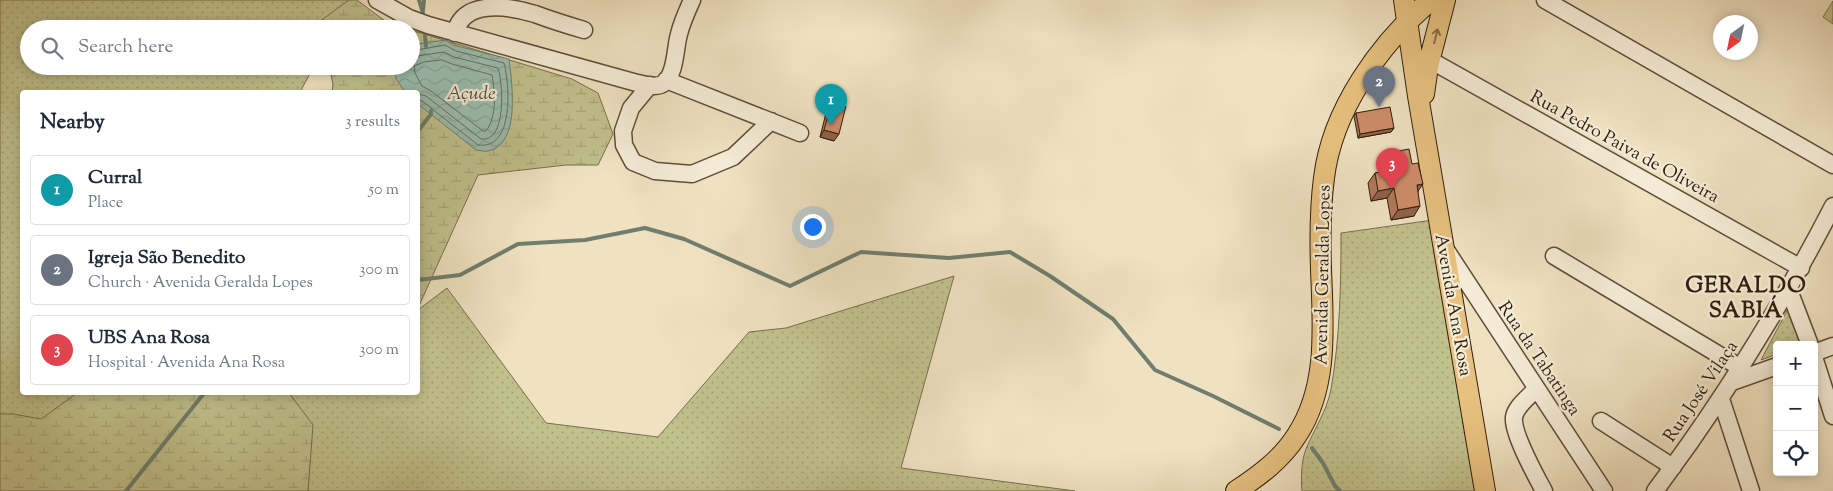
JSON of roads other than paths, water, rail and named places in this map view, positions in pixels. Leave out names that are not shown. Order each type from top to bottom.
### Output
[{"type":"main road","name":"Avenida Ana Rosa","points":[[1404,0],[1422,119],[1485,491]]},
{"type":"main road","name":"Avenida Geralda Lopes","points":[[1236,491],[1258,477],[1282,455],[1298,435],[1312,402],[1320,371],[1323,340],[1321,214],[1324,177],[1331,146],[1342,117],[1362,78],[1381,52],[1408,20],[1431,0]]},
{"type":"main road","name":"Avenida Ana Rosa","points":[[1422,119],[1430,60],[1445,0]]},
{"type":"street","points":[[378,0],[415,20]]},
{"type":"street","points":[[420,22],[455,34],[650,86],[663,84],[672,68],[680,32],[692,0]]},
{"type":"street","points":[[1545,0],[1833,165]]},
{"type":"street","points":[[455,34],[457,23],[462,16],[480,3],[508,6],[584,30]]},
{"type":"street","name":"Rua Pedro Paiva de Oliveira","points":[[1430,60],[1801,268]]},
{"type":"street","points":[[666,80],[800,133]]},
{"type":"street","points":[[650,86],[631,108],[623,131],[624,145],[633,162],[655,171],[692,174],[733,157],[771,121]]},
{"type":"street","name":"Rua José Vilaça","points":[[1655,491],[1742,368],[1789,290],[1833,206]]},
{"type":"street","name":"Rua da Tabatinga","points":[[1444,248],[1604,491]]},
{"type":"street","points":[[1554,256],[1742,368]]},
{"type":"street","points":[[1789,290],[1808,341]]},
{"type":"street","points":[[1818,352],[1833,346]]},
{"type":"street","points":[[1732,382],[1773,367]]},
{"type":"street","points":[[1818,369],[1833,416]]},
{"type":"street","points":[[1536,389],[1518,409],[1514,417],[1519,437],[1544,491]]},
{"type":"street","points":[[1721,399],[1751,491]]},
{"type":"street","points":[[1601,421],[1673,467]]},
{"type":"water","name":"Açude","points":[[446,40],[457,46],[509,59],[512,83],[512,112],[506,137],[498,146],[488,151],[476,150],[420,106],[420,90],[404,90],[396,79],[396,75],[420,75],[420,44]]},
{"type":"waterway","points":[[419,0],[423,13]]},
{"type":"waterway","points":[[423,10],[424,0]]},
{"type":"waterway","points":[[425,36],[426,46]]},
{"type":"waterway","points":[[420,128],[431,114],[431,111]]},
{"type":"waterway","points":[[420,280],[460,275],[518,244],[585,240],[645,228],[684,239],[790,286],[861,252],[949,258],[1010,252],[1050,276],[1113,319],[1155,370],[1279,429]]},
{"type":"waterway","points":[[126,491],[203,395]]},
{"type":"waterway","points":[[1312,448],[1340,491]]},
{"type":"place","name":"Igreja São Benedito","points":[[1379,107]]},
{"type":"place","name":"Curral","points":[[831,125]]},
{"type":"place","name":"UBS Ana Rosa","points":[[1392,189]]},
{"type":"district","name":"GERALDO SABIÁ","points":[[1746,296]]}]
